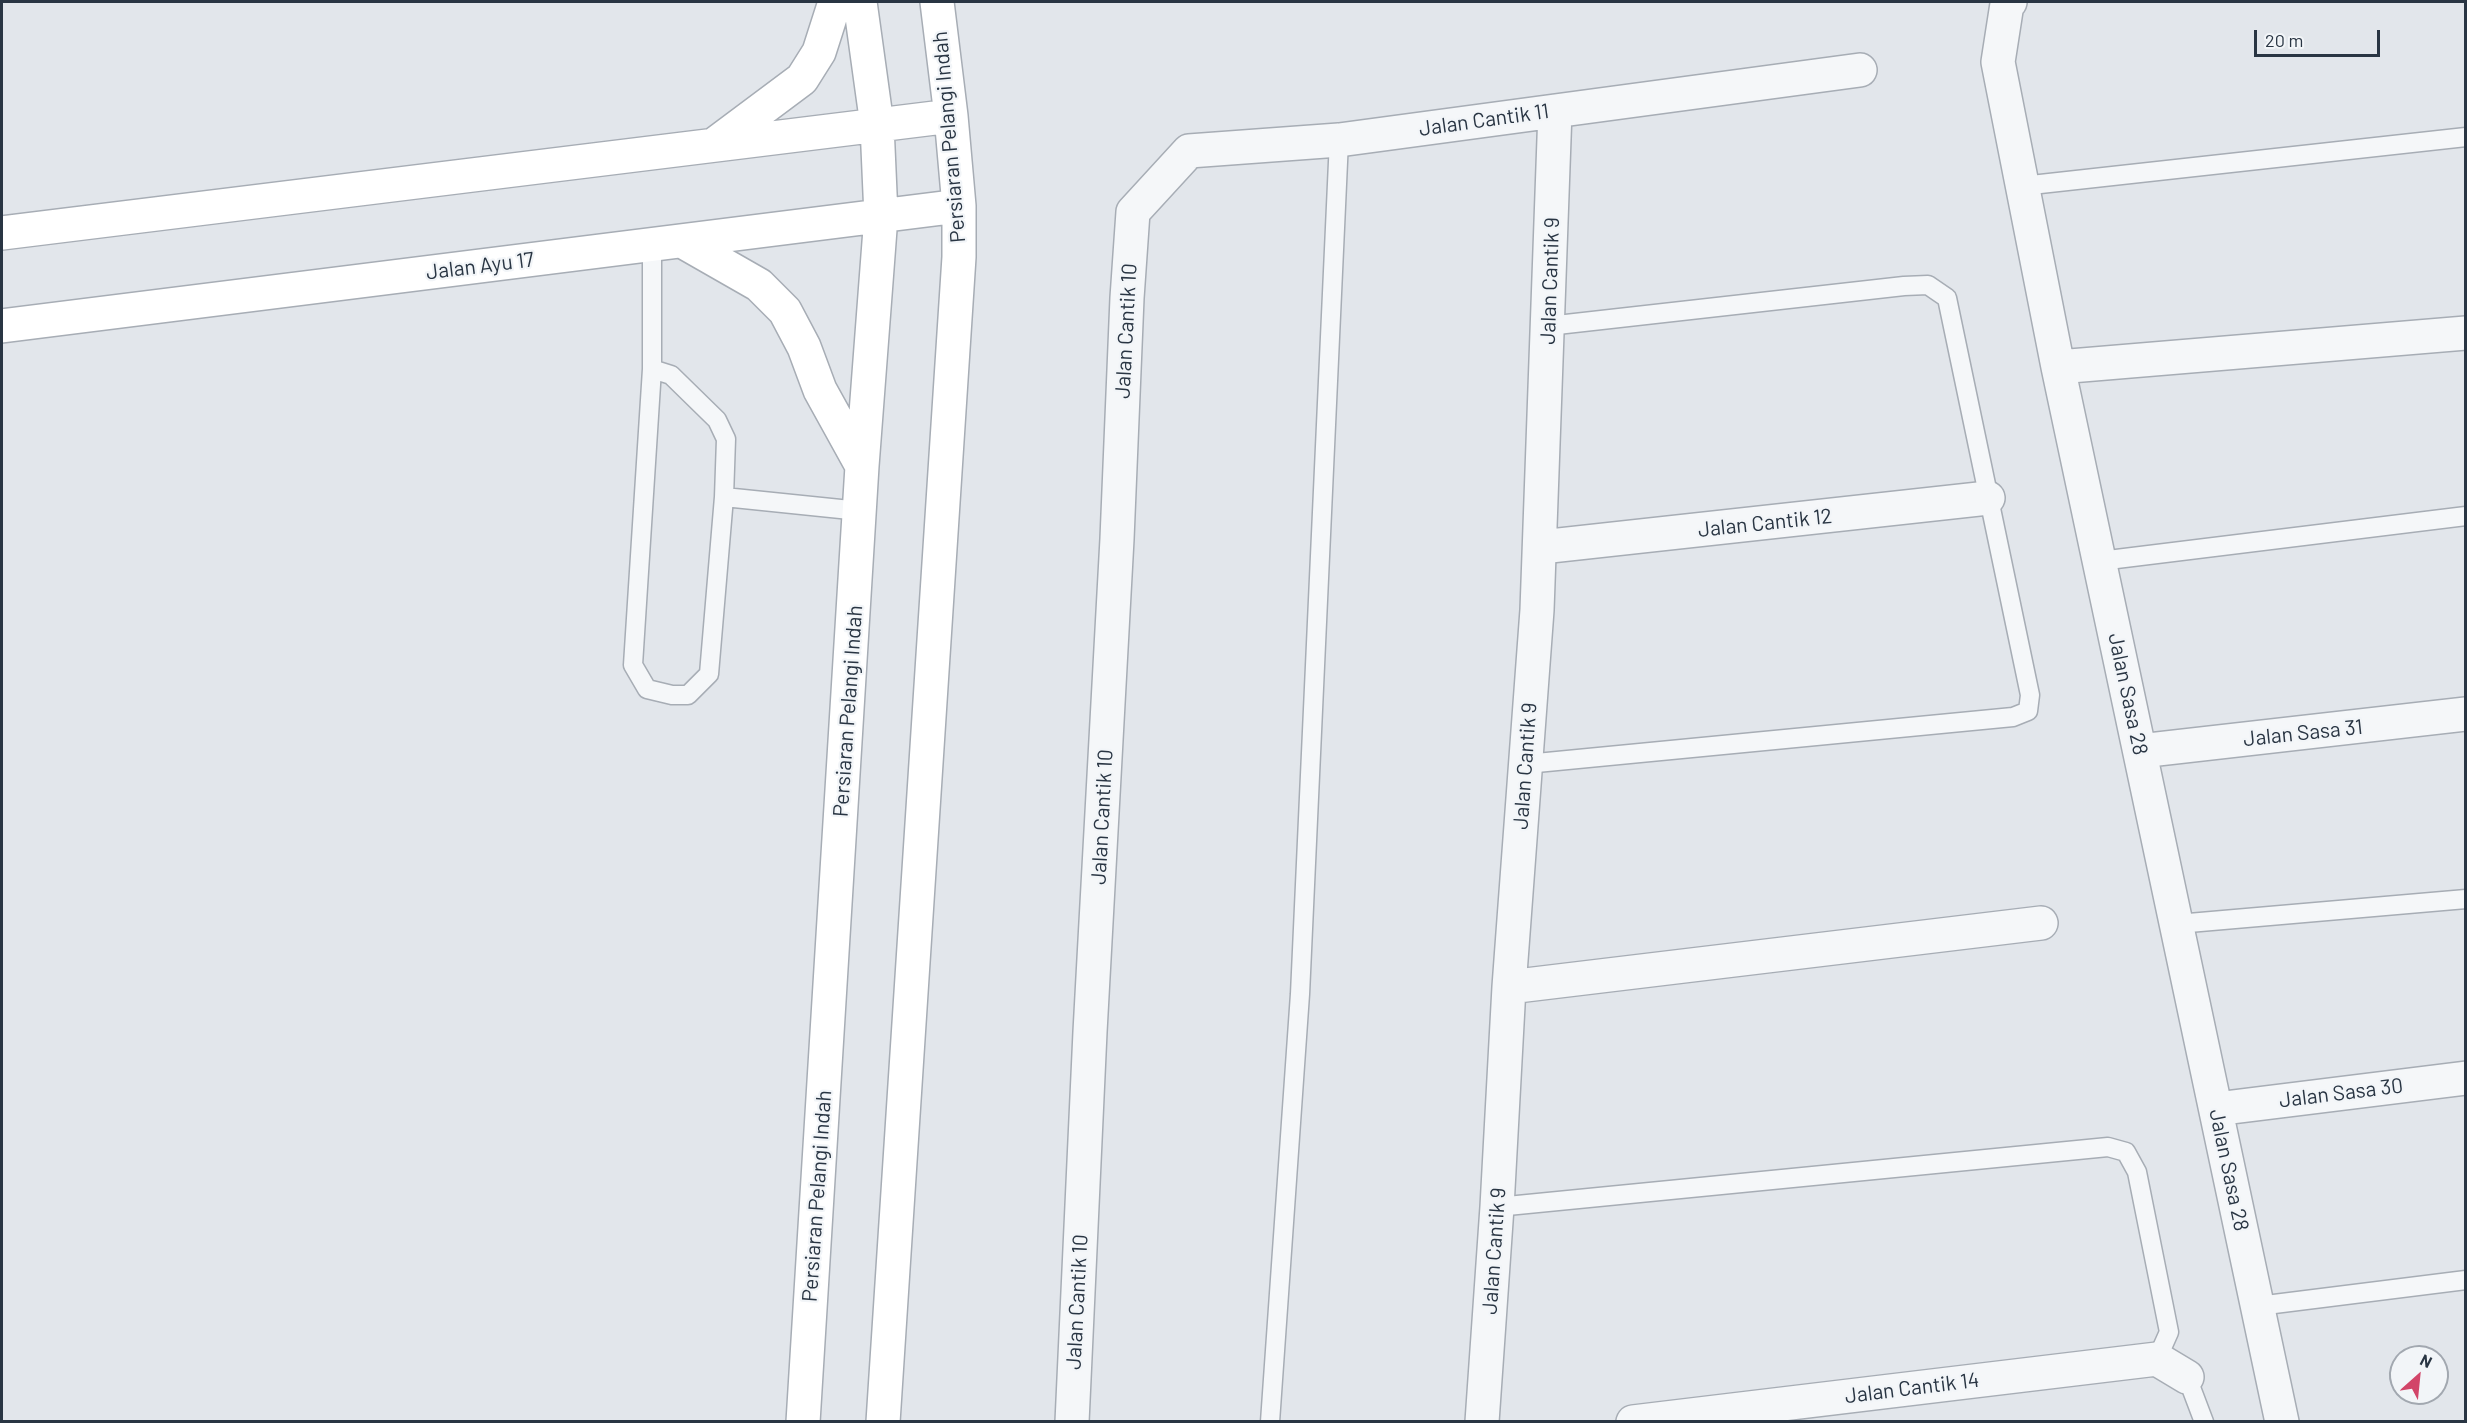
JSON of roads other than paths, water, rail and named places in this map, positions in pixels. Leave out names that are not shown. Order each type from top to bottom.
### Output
[{"type":"main road","points":[[713,145],[802,79],[819,52],[835,2]]},
{"type":"main road","name":"Persiaran Pelangi Indah","points":[[803,1422],[862,466],[881,216],[877,124],[860,2]]},
{"type":"main road","name":"Persiaran Pelangi Indah","points":[[882,1422],[958,269],[959,206],[937,2]]},
{"type":"main road","points":[[2,233],[951,116]]},
{"type":"main road","name":"Jalan Ayu 17","points":[[2,326],[959,206]]},
{"type":"main road","points":[[667,243],[759,285],[785,311],[804,347],[820,390],[862,466]]},
{"type":"street","name":"Jalan Sasa 28","points":[[2010,2],[2007,4],[1998,62],[2058,367],[2282,1422]]},
{"type":"street","name":"Jalan Cantik 11","points":[[1133,212],[1189,151],[1339,140],[1860,70]]},
{"type":"street","name":"Jalan Cantik 9","points":[[1482,1422],[1509,987],[1541,547],[1555,111]]},
{"type":"street","name":"Jalan Cantik 10","points":[[1072,1422],[1133,212]]},
{"type":"street","points":[[2058,367],[2466,333]]},
{"type":"street","name":"Jalan Cantik 12","points":[[1541,547],[1989,498]]},
{"type":"street","name":"Jalan Sasa 31","points":[[2140,751],[2466,714]]},
{"type":"street","points":[[1509,987],[2041,923]]},
{"type":"street","name":"Jalan Sasa 30","points":[[2216,1109],[2466,1078]]},
{"type":"street","points":[[2157,1359],[2187,1377]]},
{"type":"street","name":"Jalan Cantik 14","points":[[1633,1422],[2157,1359]]},
{"type":"lane","points":[[2022,186],[2466,137]]},
{"type":"lane","points":[[1270,1422],[1300,994],[1339,140]]},
{"type":"lane","points":[[652,369],[671,375],[717,420],[726,439],[724,497],[709,674],[688,695],[672,695],[647,689],[633,665],[652,369],[667,243]]},
{"type":"lane","points":[[1526,764],[2013,717],[2028,711],[2030,695],[1947,298],[1929,285],[1904,286],[1548,326]]},
{"type":"lane","points":[[724,497],[860,511]]},
{"type":"lane","points":[[2100,561],[2466,516]]},
{"type":"lane","points":[[2177,924],[2466,899]]},
{"type":"lane","points":[[1497,1207],[2108,1147],[2126,1152],[2137,1172],[2169,1332],[2157,1359]]},
{"type":"lane","points":[[2258,1306],[2466,1280]]},
{"type":"lane","points":[[2187,1377],[2204,1422]]}]
